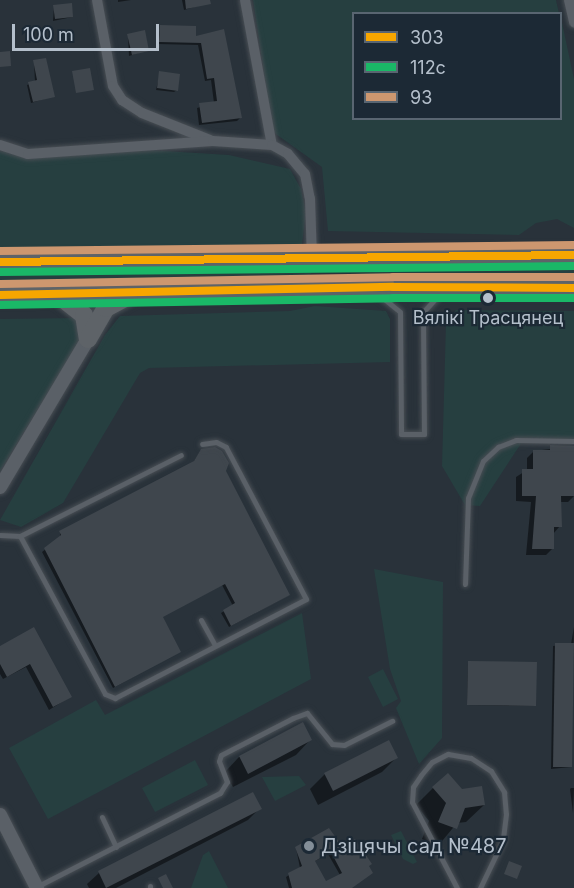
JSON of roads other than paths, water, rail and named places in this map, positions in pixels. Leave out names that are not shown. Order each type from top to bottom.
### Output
[{"type":"highway","points":[[0,262],[314,260],[574,255]]},
{"type":"highway","points":[[314,260],[316,289]]},
{"type":"highway","points":[[0,295],[356,288],[574,288]]},
{"type":"highway","points":[[88,339],[111,302],[133,294]]},
{"type":"highway","points":[[57,295],[79,309],[88,339]]},
{"type":"street","points":[[97,0],[113,87],[122,100],[142,113],[213,141]]},
{"type":"street","points":[[245,0],[272,145]]},
{"type":"street","points":[[569,0],[574,22]]},
{"type":"street","points":[[0,145],[28,154],[213,141],[272,145],[288,154],[305,174],[310,199],[314,260]]},
{"type":"street","points":[[0,487],[88,339]]},
{"type":"street","points":[[0,815],[36,888]]},
{"type":"lane","points":[[356,288],[382,296],[400,312],[401,434],[424,434],[423,312],[433,298],[460,288]]},
{"type":"lane","points":[[465,584],[468,498],[483,461],[498,447],[516,440],[574,441]]},
{"type":"lane","points":[[20,536],[110,698],[306,599],[226,447],[216,442],[202,444]]},
{"type":"lane","points":[[0,534],[20,536],[181,455]]},
{"type":"lane","points":[[201,620],[215,645]]},
{"type":"lane","points":[[36,888],[220,793],[227,782],[219,760],[221,756],[293,718],[308,712],[332,744],[344,745],[392,721]]},
{"type":"lane","points":[[457,888],[412,802],[413,787],[421,775],[432,762],[448,754],[471,758],[491,771],[504,792],[506,814],[503,840],[480,888]]},
{"type":"lane","points":[[102,817],[116,847]]},
{"type":"place","name":"Вялікі Трасцянец","points":[[488,298]]},
{"type":"place","name":"Дзіцячы сад №487","points":[[309,846]]}]
